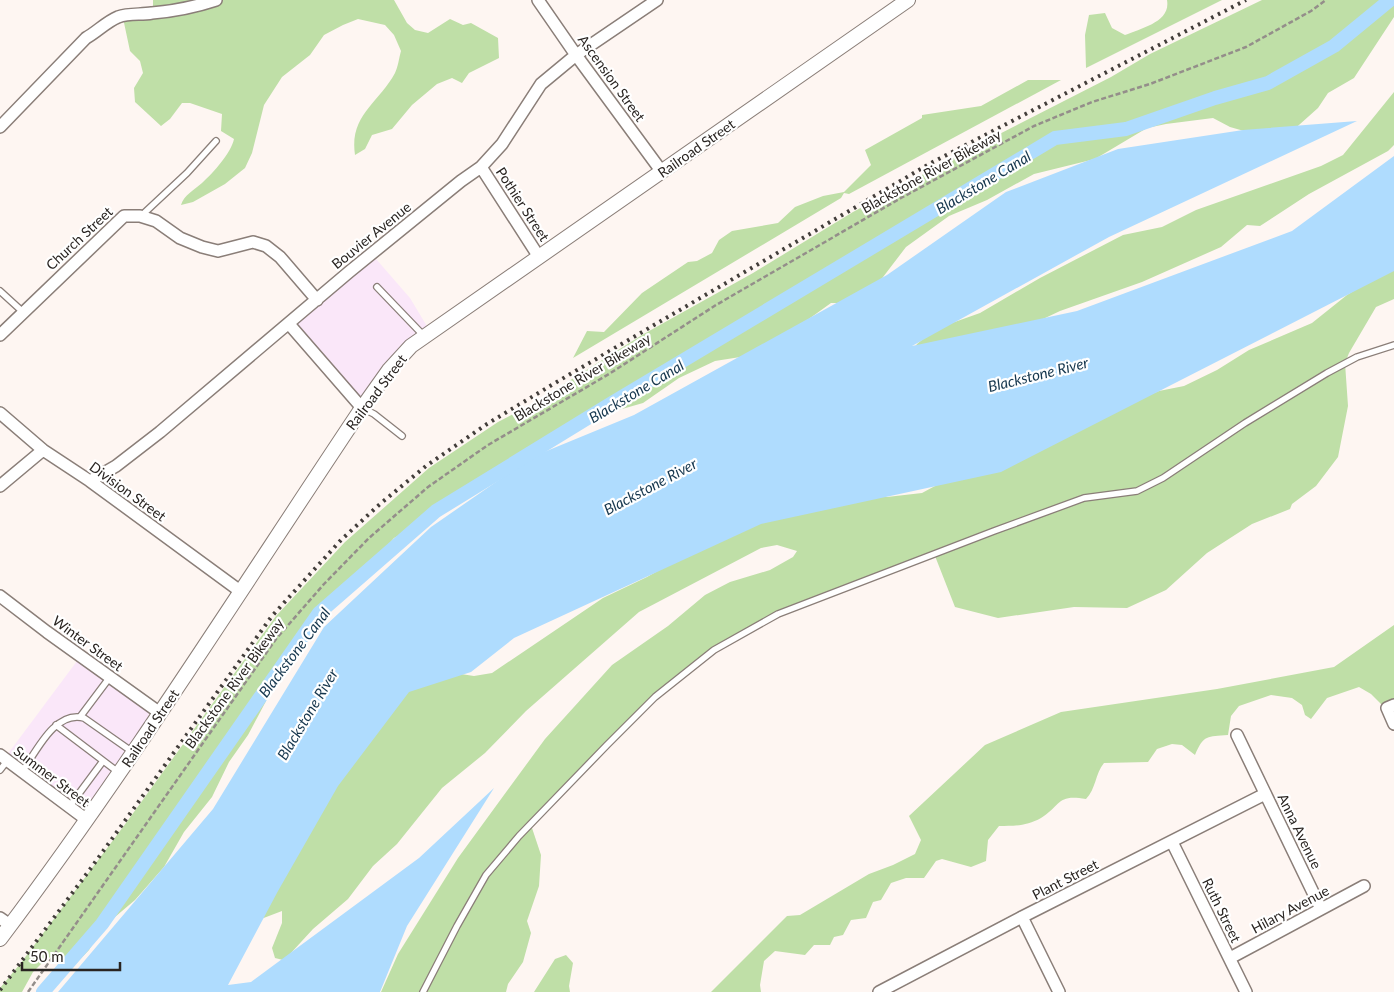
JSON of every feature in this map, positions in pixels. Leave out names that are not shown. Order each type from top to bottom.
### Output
[{"type":"street","points":[[0,127],[86,38],[98,32],[109,22],[127,15],[174,11],[216,0]]},
{"type":"street","name":"Ascension Street","points":[[538,0],[662,172]]},
{"type":"street","name":"Bouvier Avenue","points":[[90,481],[116,466],[160,432],[461,181],[481,167],[502,144],[541,84],[576,54],[658,0]]},
{"type":"street","name":"Railroad Street","points":[[0,939],[5,922],[87,820],[134,753],[362,408],[390,370],[411,346],[662,172],[899,3]]},
{"type":"street","name":"Pothier Street","points":[[481,167],[539,257]]},
{"type":"street","name":"Church Street","points":[[0,335],[118,221],[124,216],[141,216]]},
{"type":"street","points":[[141,216],[156,221],[180,238],[210,249],[218,250],[253,242],[266,246],[280,256],[317,300]]},
{"type":"street","points":[[289,324],[362,408]]},
{"type":"street","name":"Division Street","points":[[0,413],[43,450],[90,481],[240,591]]},
{"type":"street","points":[[0,486],[43,450]]},
{"type":"street","name":"Winter Street","points":[[0,596],[160,713]]},
{"type":"street","points":[[1390,707],[1394,724]]},
{"type":"street","name":"Anna Avenue","points":[[1237,735],[1321,909]]},
{"type":"street","name":"Summer Street","points":[[3,758],[87,820]]},
{"type":"street","name":"Plant Street","points":[[879,992],[1265,794]]},
{"type":"street","name":"Ruth Street","points":[[1172,842],[1246,992]]},
{"type":"street","name":"Hilary Avenue","points":[[1230,958],[1364,886]]},
{"type":"street","points":[[1022,917],[1059,992]]},
{"type":"lane","points":[[141,216],[216,141]]},
{"type":"lane","points":[[377,287],[425,336]]},
{"type":"lane","points":[[0,290],[23,312]]},
{"type":"lane","points":[[423,992],[486,875],[519,836],[655,697],[714,650],[778,614],[994,531],[1084,498],[1137,491],[1163,478],[1245,423],[1326,374],[1357,357],[1394,345]]},
{"type":"lane","points":[[362,408],[374,414],[402,436]]},
{"type":"lane","points":[[80,717],[110,677]]},
{"type":"lane","points":[[22,772],[56,725],[70,717],[80,717],[134,753]]},
{"type":"lane","points":[[56,725],[120,773]]},
{"type":"lane","points":[[0,770],[3,758]]},
{"type":"lane","points":[[69,807],[103,760]]},
{"type":"path","name":"Blackstone River Bikeway","points":[[28,992],[276,639],[324,584],[369,538],[428,487],[488,445],[610,374],[716,305],[909,193],[1034,126],[1092,102],[1150,84],[1246,47],[1311,11],[1326,0]]},
{"type":"shaded area","points":[[370,252],[410,298],[428,328],[362,403],[288,318]]},
{"type":"shaded area","points":[[80,657],[150,707],[146,728],[95,800],[80,809],[7,755]]},
{"type":"green space","points":[[153,0],[394,0],[407,23],[415,30],[428,33],[450,19],[463,25],[471,23],[498,38],[499,58],[469,73],[462,83],[452,78],[437,84],[412,105],[392,129],[372,135],[365,149],[355,155],[354,141],[356,130],[367,110],[395,73],[401,51],[394,35],[385,25],[358,19],[343,25],[324,35],[310,55],[282,77],[264,105],[252,153],[245,168],[225,184],[193,202],[181,205],[187,195],[206,179],[221,162],[234,139],[221,131],[222,114],[190,103],[182,103],[170,119],[161,126],[135,102],[134,88],[143,73],[140,61],[130,51],[123,18],[153,10]]},
{"type":"green space","points":[[1167,0],[1222,0],[1086,68],[1085,35],[1089,15],[1105,13],[1112,28],[1125,35],[1160,19],[1167,8]]},
{"type":"green space","points":[[1262,0],[1394,0],[1394,17],[1354,78],[1328,93],[1318,108],[1290,133],[1272,139],[1230,127],[1213,118],[1166,124],[1147,128],[1095,159],[1034,174],[987,200],[949,216],[906,247],[867,298],[855,303],[831,303],[788,334],[753,355],[715,361],[679,378],[643,403],[580,421],[528,447],[476,481],[434,517],[394,538],[377,558],[334,592],[291,654],[248,735],[229,762],[212,797],[184,832],[164,867],[135,900],[102,928],[89,950],[60,980],[55,975],[64,955],[47,958],[33,972],[22,992],[0,992],[0,988],[126,823],[276,616],[345,542],[429,468],[498,422],[534,403],[642,335],[753,273],[853,212],[1111,77],[1150,54]]},
{"type":"green space","points":[[1028,80],[1061,80],[849,194],[844,193],[841,198],[573,358],[587,331],[604,332],[642,293],[688,262],[697,261],[712,253],[719,240],[732,231],[778,223],[795,207],[823,196],[844,192],[871,165],[865,150],[922,118],[922,115],[981,106]]},
{"type":"green space","points":[[1394,92],[1394,145],[1388,151],[1309,194],[1260,226],[1247,225],[1221,247],[1142,282],[1060,311],[1009,335],[913,350],[917,344],[935,329],[980,313],[1040,278],[1123,235],[1162,227],[1196,210],[1321,166],[1343,155]]},
{"type":"green space","points":[[1394,266],[1394,299],[1376,307],[1345,363],[1348,406],[1338,457],[1316,486],[1292,504],[1290,509],[1252,524],[1207,553],[1166,590],[1127,608],[1074,607],[998,618],[955,607],[935,556],[781,612],[717,648],[657,697],[531,825],[541,855],[539,886],[527,921],[531,933],[523,962],[508,984],[506,992],[381,992],[398,954],[458,858],[545,739],[612,665],[668,626],[705,595],[730,582],[770,570],[793,557],[797,551],[777,545],[761,548],[639,612],[526,711],[485,753],[442,788],[397,844],[373,866],[348,899],[313,929],[283,960],[275,958],[272,948],[282,923],[282,911],[261,919],[275,890],[283,881],[297,828],[421,668],[474,676],[492,673],[603,598],[647,577],[721,535],[845,489],[887,497],[922,493],[961,472],[1159,391],[1184,386],[1217,370],[1249,350],[1312,323],[1347,295]]},
{"type":"green space","points":[[1394,625],[1394,717],[1371,694],[1359,687],[1327,698],[1311,719],[1305,715],[1302,705],[1292,698],[1271,695],[1239,706],[1231,716],[1228,735],[1207,738],[1201,743],[1195,755],[1182,745],[1172,744],[1157,749],[1148,762],[1104,763],[1092,791],[1086,799],[1064,799],[1048,813],[1031,823],[999,826],[988,840],[986,861],[971,867],[942,859],[936,861],[924,878],[906,878],[891,883],[881,900],[873,902],[866,918],[851,920],[843,935],[834,937],[830,945],[814,945],[805,955],[775,951],[764,961],[760,985],[761,992],[711,992],[787,916],[800,915],[869,874],[915,854],[921,840],[909,816],[985,745],[1061,712],[1217,689],[1334,667]]},
{"type":"green space","points":[[566,955],[573,963],[569,986],[570,992],[534,992],[555,959]]},
{"type":"water","name":"Blackstone River","points":[[1357,121],[1109,237],[912,346],[1077,311],[1292,231],[1394,156],[1394,271],[1001,472],[761,524],[514,638],[471,672],[409,692],[338,786],[278,891],[228,985],[251,982],[419,858],[494,788],[407,926],[380,992],[58,992],[213,809],[324,627],[431,527],[532,457],[634,415],[887,275],[1006,192],[1118,149],[1243,130]]},
{"type":"waterway","name":"Blackstone Canal","points":[[43,992],[102,924],[319,613],[436,511],[612,403],[1055,138],[1126,129],[1215,98],[1268,83],[1334,46],[1390,0]]},
{"type":"railway","points":[[0,990],[91,868],[272,616],[341,540],[380,504],[426,466],[487,424],[555,383],[931,163],[1246,0]]}]
